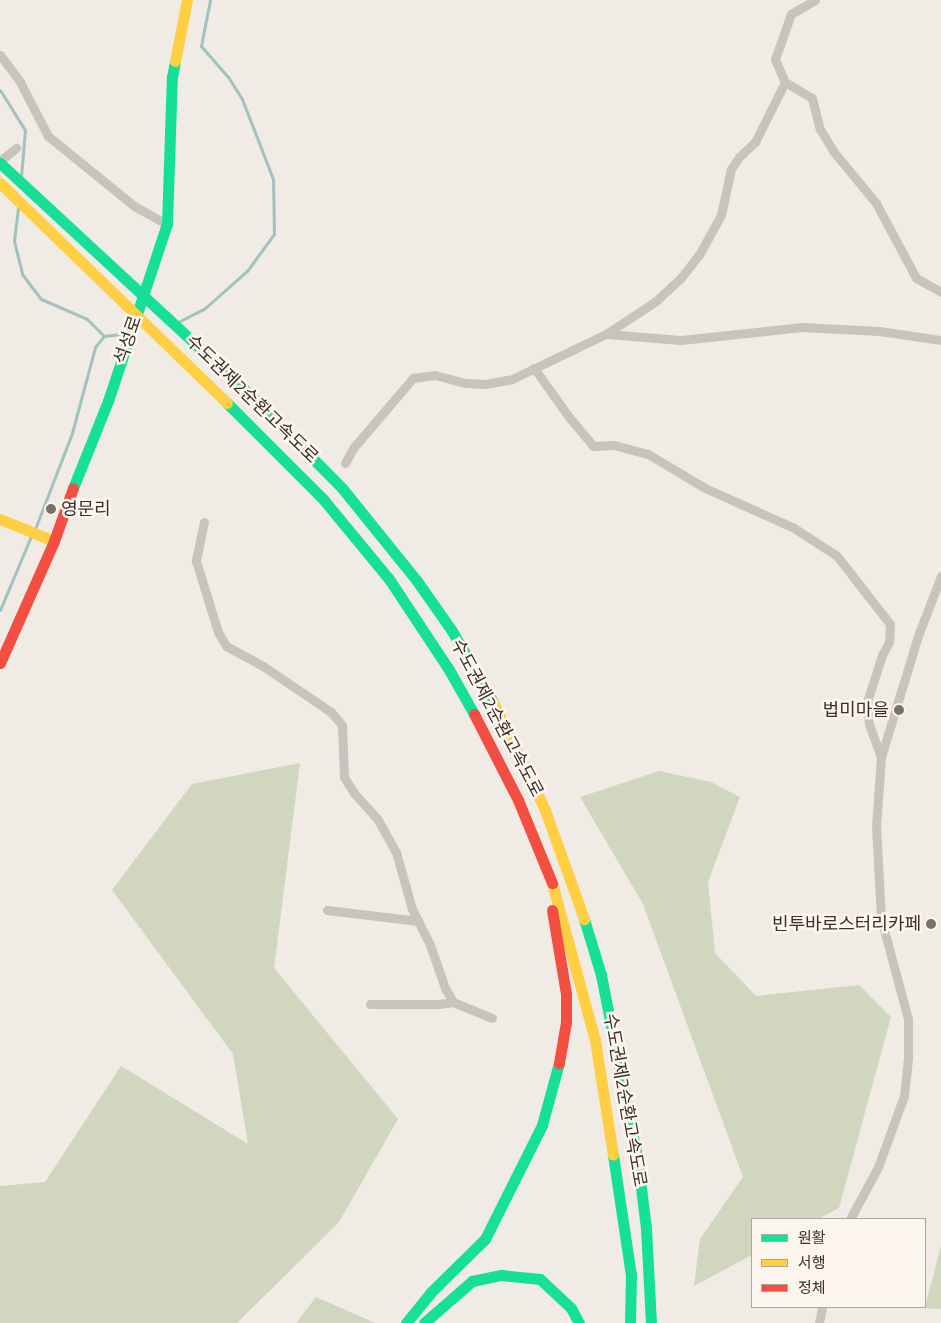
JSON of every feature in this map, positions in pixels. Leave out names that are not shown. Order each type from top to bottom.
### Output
[{"type":"main road","name":"석성로","points":[[0,663],[49,538],[108,400],[167,224],[172,77],[188,0]]},
{"type":"main road","name":"수도권제2순환고속도로","points":[[0,162],[243,388],[342,488],[417,581],[452,631],[485,687],[545,810],[584,918],[601,975],[621,1067],[637,1156],[646,1228],[652,1320]]},
{"type":"main road","name":"수도권제2순환고속도로","points":[[0,183],[324,499],[390,579],[479,723],[518,800],[555,890],[595,1040],[631,1275],[630,1323]]},
{"type":"main road","points":[[0,519],[49,538]]},
{"type":"main road","points":[[406,1323],[430,1293],[485,1239],[542,1125],[558,1071],[566,1022],[566,994],[552,915],[555,890]]},
{"type":"main road","points":[[424,1323],[472,1282],[501,1275],[540,1279],[571,1308],[579,1323]]},
{"type":"street","points":[[814,0],[791,14],[776,59],[785,82],[812,98],[820,129],[833,151],[876,203],[916,278],[941,292]]},
{"type":"street","points":[[0,55],[20,82],[48,136],[134,206],[167,224]]},
{"type":"street","points":[[345,463],[360,440],[413,378],[435,376],[465,383],[485,384],[512,379],[606,334],[656,301],[680,279],[699,255],[721,214],[731,169],[739,156],[755,142],[785,82]]},
{"type":"street","points":[[0,162],[16,148]]},
{"type":"street","points":[[606,334],[681,340],[802,327],[879,332],[941,340]]},
{"type":"street","points":[[534,368],[568,417],[593,446],[614,445],[648,454],[705,488],[794,528],[837,556],[890,624],[889,642],[882,655],[867,702],[869,724],[881,757]]},
{"type":"street","points":[[204,522],[196,562],[218,632],[226,646],[263,666],[331,712],[342,724],[344,777],[354,793],[378,820],[396,852],[412,909],[430,945],[445,988],[453,1002]]},
{"type":"street","points":[[851,1218],[878,1167],[904,1096],[908,1058],[908,1019],[881,918],[876,827],[881,757],[919,633],[941,576]]},
{"type":"street","points":[[328,910],[418,921]]},
{"type":"street","points":[[370,1004],[439,1004],[453,1002],[492,1018]]},
{"type":"street","points":[[819,1323],[822,1308]]},
{"type":"green space","points":[[300,763],[274,968],[398,1119],[339,1222],[237,1323],[0,1323],[0,1186],[45,1182],[121,1066],[248,1144],[233,1054],[112,890],[192,784]]},
{"type":"green space","points":[[659,771],[711,782],[740,797],[708,882],[715,953],[756,996],[859,985],[891,1017],[839,1208],[820,1218],[751,1218],[751,1256],[694,1286],[700,1239],[743,1177],[643,904],[580,797]]},
{"type":"green space","points":[[941,1246],[941,1309],[924,1308],[926,1308]]},
{"type":"green space","points":[[316,1297],[375,1323],[296,1323]]},
{"type":"waterway","points":[[178,322],[204,309],[247,271],[274,234],[273,179],[242,99],[228,77],[201,46],[210,0]]},
{"type":"waterway","points":[[0,90],[25,130],[21,177]]},
{"type":"waterway","points":[[18,208],[14,241],[22,274],[41,299],[87,319],[104,336]]},
{"type":"waterway","points":[[35,529],[72,433],[95,347],[104,336],[127,333]]},
{"type":"waterway","points":[[0,610],[32,534]]},
{"type":"traffic: fast","points":[[73,488],[108,401],[167,224],[172,77],[175,61]]},
{"type":"traffic: fast","points":[[0,163],[243,388]]},
{"type":"traffic: fast","points":[[243,388],[342,488],[417,581],[452,631],[494,704]]},
{"type":"traffic: fast","points":[[227,403],[323,499],[389,579],[448,668],[474,714]]},
{"type":"traffic: fast","points":[[584,919],[601,975],[637,1156],[646,1228],[651,1323]]},
{"type":"traffic: fast","points":[[406,1323],[430,1293],[485,1239],[542,1125],[559,1063]]},
{"type":"traffic: fast","points":[[613,1155],[631,1275],[630,1323]]},
{"type":"traffic: fast","points":[[424,1323],[472,1281],[501,1275],[540,1279],[571,1308],[579,1323]]},
{"type":"traffic: slow","points":[[175,61],[187,0]]},
{"type":"traffic: slow","points":[[0,183],[227,403]]},
{"type":"traffic: slow","points":[[0,519],[54,541]]},
{"type":"traffic: slow","points":[[494,704],[545,810],[584,919]]},
{"type":"traffic: slow","points":[[552,883],[595,1040],[613,1155]]},
{"type":"traffic: jam","points":[[0,663],[54,541],[73,488]]},
{"type":"traffic: jam","points":[[474,714],[518,800],[552,883]]},
{"type":"traffic: jam","points":[[552,910],[566,994],[566,1022],[559,1063]]},
{"type":"place","name":"영문리","points":[[51,509]]},
{"type":"place","name":"법미마을","points":[[899,710]]},
{"type":"place","name":"빈투바로스터리카페","points":[[931,924]]}]
